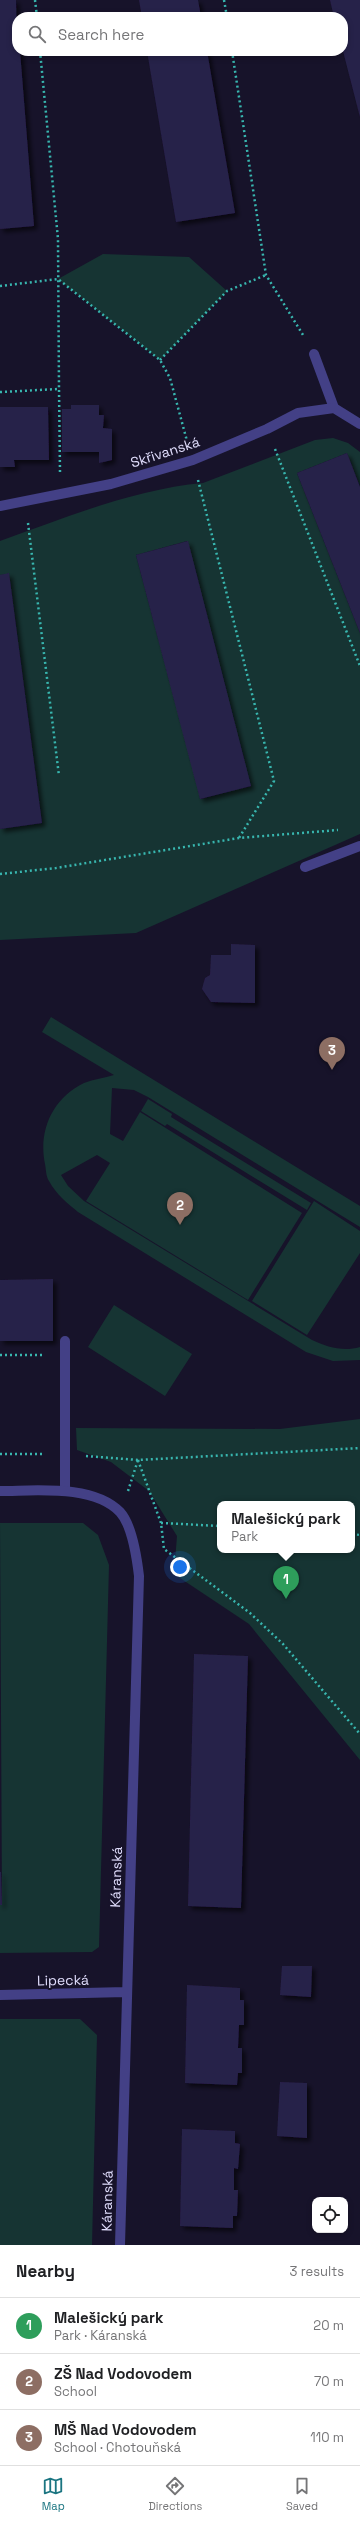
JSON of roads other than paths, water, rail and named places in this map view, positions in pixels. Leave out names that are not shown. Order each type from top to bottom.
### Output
[{"type":"street","points":[[314,354],[334,408],[360,424]]},
{"type":"street","name":"Skřivanská","points":[[0,506],[111,484],[193,460],[267,429],[298,413],[334,408]]},
{"type":"street","points":[[304,867],[360,846]]},
{"type":"street","points":[[0,1491],[65,1490],[65,1340]]},
{"type":"street","name":"Káranská","points":[[65,1490],[96,1498],[120,1513],[136,1548],[139,1576],[120,2245]]},
{"type":"street","name":"Lipecká","points":[[0,1995],[126,1992]]},
{"type":"place","name":"MŠ Nad Vodovodem","points":[[332,1070]]},
{"type":"place","name":"ZŠ Nad Vodovodem","points":[[180,1225]]},
{"type":"place","name":"Malešický park","points":[[286,1599]]}]
